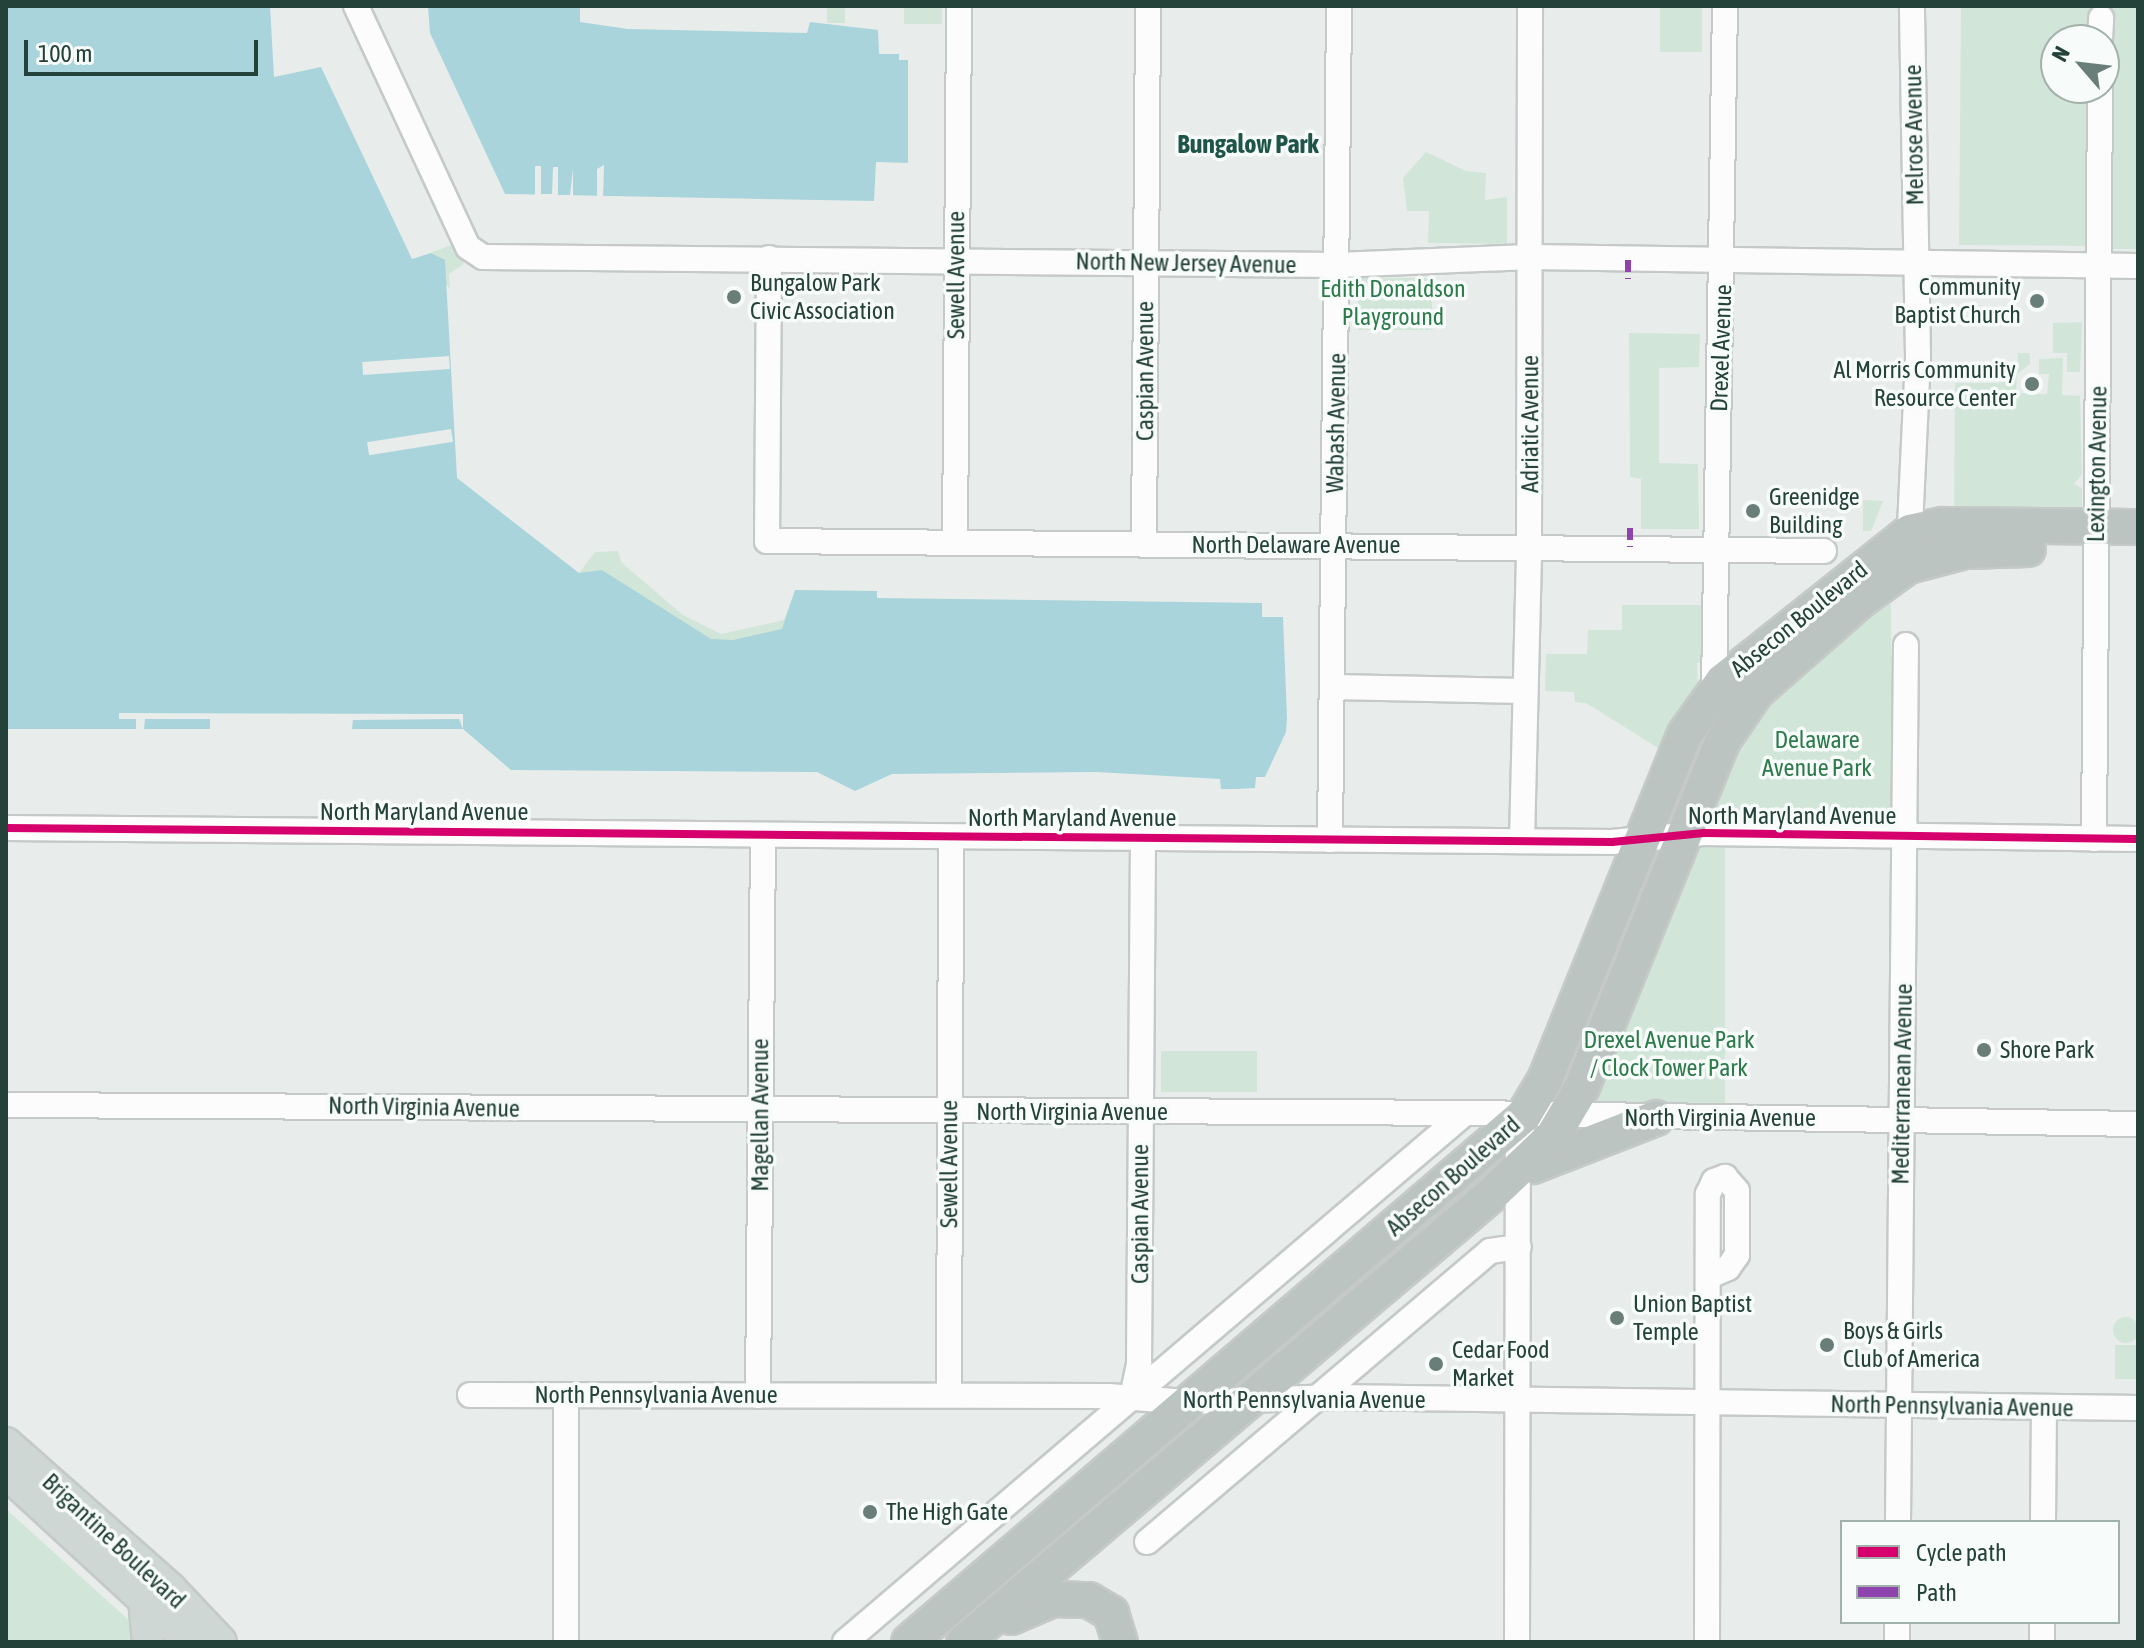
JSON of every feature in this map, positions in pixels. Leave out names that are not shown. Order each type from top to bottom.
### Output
[{"type":"highway","points":[[1910,532],[1943,525],[2096,539],[2138,551]]},
{"type":"highway","points":[[1908,566],[1979,550],[2096,539],[2138,527]]},
{"type":"highway","name":"Absecon Boulevard","points":[[909,1642],[1524,1115],[1545,1080],[1685,734],[1714,689],[1910,532]]},
{"type":"highway","name":"Absecon Boulevard","points":[[964,1642],[1518,1172],[1567,1116],[1722,742],[1746,704],[1849,610],[1908,566]]},
{"type":"highway","points":[[1518,1172],[1656,1118]]},
{"type":"highway","points":[[964,1642],[1034,1605],[1064,1597],[1104,1607],[1116,1619],[1120,1642]]},
{"type":"main road","name":"Brigantine Boulevard","points":[[6,1443],[157,1594],[190,1642]]},
{"type":"main road","name":"Brigantine Boulevard","points":[[6,1473],[221,1642]]},
{"type":"main road","points":[[148,1642],[157,1594],[237,1642]]},
{"type":"street","name":"North New Jersey Avenue","points":[[356,6],[475,254],[1338,265],[1531,257],[2138,266]]},
{"type":"street","name":"Sewell Avenue","points":[[955,543],[959,6]]},
{"type":"street","name":"Caspian Avenue","points":[[1144,544],[1148,6]]},
{"type":"street","name":"Wabash Avenue","points":[[1330,840],[1335,687],[1339,6]]},
{"type":"street","name":"Adriatic Avenue","points":[[1522,841],[1523,691],[1529,545],[1530,6]]},
{"type":"street","name":"Drexel Avenue","points":[[1714,689],[1725,6]]},
{"type":"street","name":"Melrose Avenue","points":[[1912,6],[1916,264]]},
{"type":"street","name":"Lexington Avenue","points":[[2094,839],[2100,104]]},
{"type":"street","name":"North Delaware Avenue","points":[[769,258],[767,541],[1529,545],[1824,551]]},
{"type":"street","points":[[1908,566],[1916,264]]},
{"type":"street","name":"Mediterranean Avenue","points":[[1898,1520],[1906,645]]},
{"type":"street","points":[[1335,687],[1523,691]]},
{"type":"street","name":"North Maryland Avenue","points":[[6,828],[1522,841],[1642,840],[1684,835],[2138,839]]},
{"type":"street","name":"Magellan Avenue","points":[[758,1396],[763,835]]},
{"type":"street","name":"Sewell Avenue","points":[[949,1395],[951,837]]},
{"type":"street","name":"Caspian Avenue","points":[[1132,1397],[1139,1363],[1143,838]]},
{"type":"street","name":"North Virginia Avenue","points":[[6,1105],[1465,1113],[2138,1124]]},
{"type":"street","points":[[845,1642],[1465,1113]]},
{"type":"street","points":[[1517,1642],[1518,1172],[1524,1115]]},
{"type":"street","points":[[1147,1542],[1490,1251],[1519,1247]]},
{"type":"street","points":[[1707,1642],[1710,1276]]},
{"type":"street","name":"North Pennsylvania Avenue","points":[[470,1395],[949,1395],[1132,1397],[1187,1402],[1250,1402],[1318,1397],[2138,1408]]},
{"type":"street","points":[[566,1395],[566,1642]]},
{"type":"street","points":[[2043,1520],[2044,1407]]},
{"type":"green space","points":[[827,6],[845,6],[845,23],[827,23]]},
{"type":"green space","points":[[904,6],[942,6],[942,24],[904,24]]},
{"type":"green space","points":[[1660,6],[1702,6],[1702,52],[1660,52]]},
{"type":"green space","points":[[1961,6],[2138,6],[2138,249],[2110,249],[2111,104],[2120,104],[2120,24],[2112,24],[2112,7],[2092,7],[2092,24],[2040,24],[2040,104],[2091,104],[2090,246],[1959,245]]},
{"type":"green space","points":[[1426,152],[1466,171],[1486,173],[1485,200],[1507,197],[1507,244],[1428,243],[1429,211],[1407,211],[1403,178]]},
{"type":"green space","points":[[456,243],[464,264],[449,274],[450,288],[412,260]]},
{"type":"green space","name":"Edith Donaldson Playground","points":[[1358,278],[1432,278],[1432,330],[1358,330]]},
{"type":"green space","points":[[2082,322],[2080,372],[2067,372],[2067,353],[2053,353],[2053,323]]},
{"type":"green space","points":[[1629,333],[1700,334],[1699,367],[1659,368],[1659,463],[1698,464],[1699,529],[1641,529],[1641,479],[1630,477]]},
{"type":"green space","points":[[2018,353],[2030,353],[2030,364],[2017,374],[2016,393],[2047,394],[2049,374],[2039,374],[2039,359],[2063,358],[2062,395],[2080,396],[2082,474],[2074,484],[2082,488],[2082,507],[1954,510],[1955,383],[2001,383],[2017,369]]},
{"type":"green space","points":[[1863,500],[1883,501],[1871,531],[1863,531]]},
{"type":"green space","points":[[618,551],[621,562],[683,615],[721,634],[784,620],[795,590],[825,591],[822,606],[737,665],[579,573],[595,552]]},
{"type":"green space","name":"Delaware Avenue Park","points":[[1882,602],[1891,604],[1891,824],[1711,824],[1708,814],[1740,733],[1763,703]]},
{"type":"green space","points":[[1622,605],[1700,605],[1704,610],[1704,662],[1697,663],[1698,690],[1658,748],[1586,703],[1575,702],[1574,692],[1545,691],[1546,654],[1587,654],[1588,630],[1622,630]]},
{"type":"green space","name":"Drexel Avenue Park / Clock Tower Park","points":[[1725,843],[1725,1108],[1596,1112],[1590,1100],[1693,846]]},
{"type":"green space","points":[[1161,1051],[1257,1051],[1257,1092],[1161,1092]]},
{"type":"green space","points":[[2126,1317],[2135,1321],[2139,1330],[2135,1339],[2126,1343],[2117,1339],[2113,1330],[2117,1321]]},
{"type":"green space","points":[[2115,1345],[2138,1345],[2138,1379],[2115,1379]]},
{"type":"green space","points":[[6,1509],[153,1642],[6,1642]]},
{"type":"water","points":[[6,6],[270,6],[274,77],[321,67],[412,259],[431,253],[445,260],[457,478],[579,573],[602,570],[711,639],[733,640],[782,629],[795,590],[877,591],[877,598],[1262,603],[1262,617],[1283,617],[1287,718],[1286,732],[1265,777],[1256,777],[1255,788],[1221,789],[1220,779],[1096,772],[892,774],[855,791],[817,772],[511,770],[463,729],[6,729]]},
{"type":"water","points":[[428,6],[580,6],[580,22],[628,29],[807,33],[810,22],[878,30],[879,54],[899,54],[899,60],[908,60],[908,163],[876,162],[874,201],[505,194],[430,33]]},
{"type":"pier","points":[[604,165],[603,200],[535,198],[535,166],[541,166],[541,194],[552,194],[553,167],[558,167],[558,195],[570,195],[573,168],[573,196],[597,196],[597,169]]},
{"type":"pier","points":[[449,356],[450,369],[363,375],[362,362]]},
{"type":"pier","points":[[451,429],[453,442],[369,455],[367,442]]},
{"type":"pier","points":[[119,713],[463,714],[463,729],[459,719],[353,720],[352,729],[210,729],[210,719],[145,719],[144,729],[136,729],[136,719],[119,719]]},
{"type":"marked path","points":[[1628,260],[1628,279]]},
{"type":"marked path","points":[[1630,528],[1630,547]]},
{"type":"cycle path","points":[[6,828],[1612,842],[1704,833],[2138,839]]},
{"type":"place","name":"Bungalow Park Civic Association","points":[[734,297]]},
{"type":"place","name":"Community Baptist Church","points":[[2037,301]]},
{"type":"place","name":"Al Morris Community Resource Center","points":[[2032,384]]},
{"type":"place","name":"Greenidge Building","points":[[1753,511]]},
{"type":"place","name":"Shore Park","points":[[1984,1050]]},
{"type":"place","name":"Union Baptist Temple","points":[[1617,1318]]},
{"type":"place","name":"Boys & Girls Club of America","points":[[1827,1345]]},
{"type":"place","name":"Cedar Food Market","points":[[1436,1364]]},
{"type":"place","name":"The High Gate","points":[[870,1512]]},
{"type":"district","name":"Bungalow Park","points":[[1248,145]]}]
